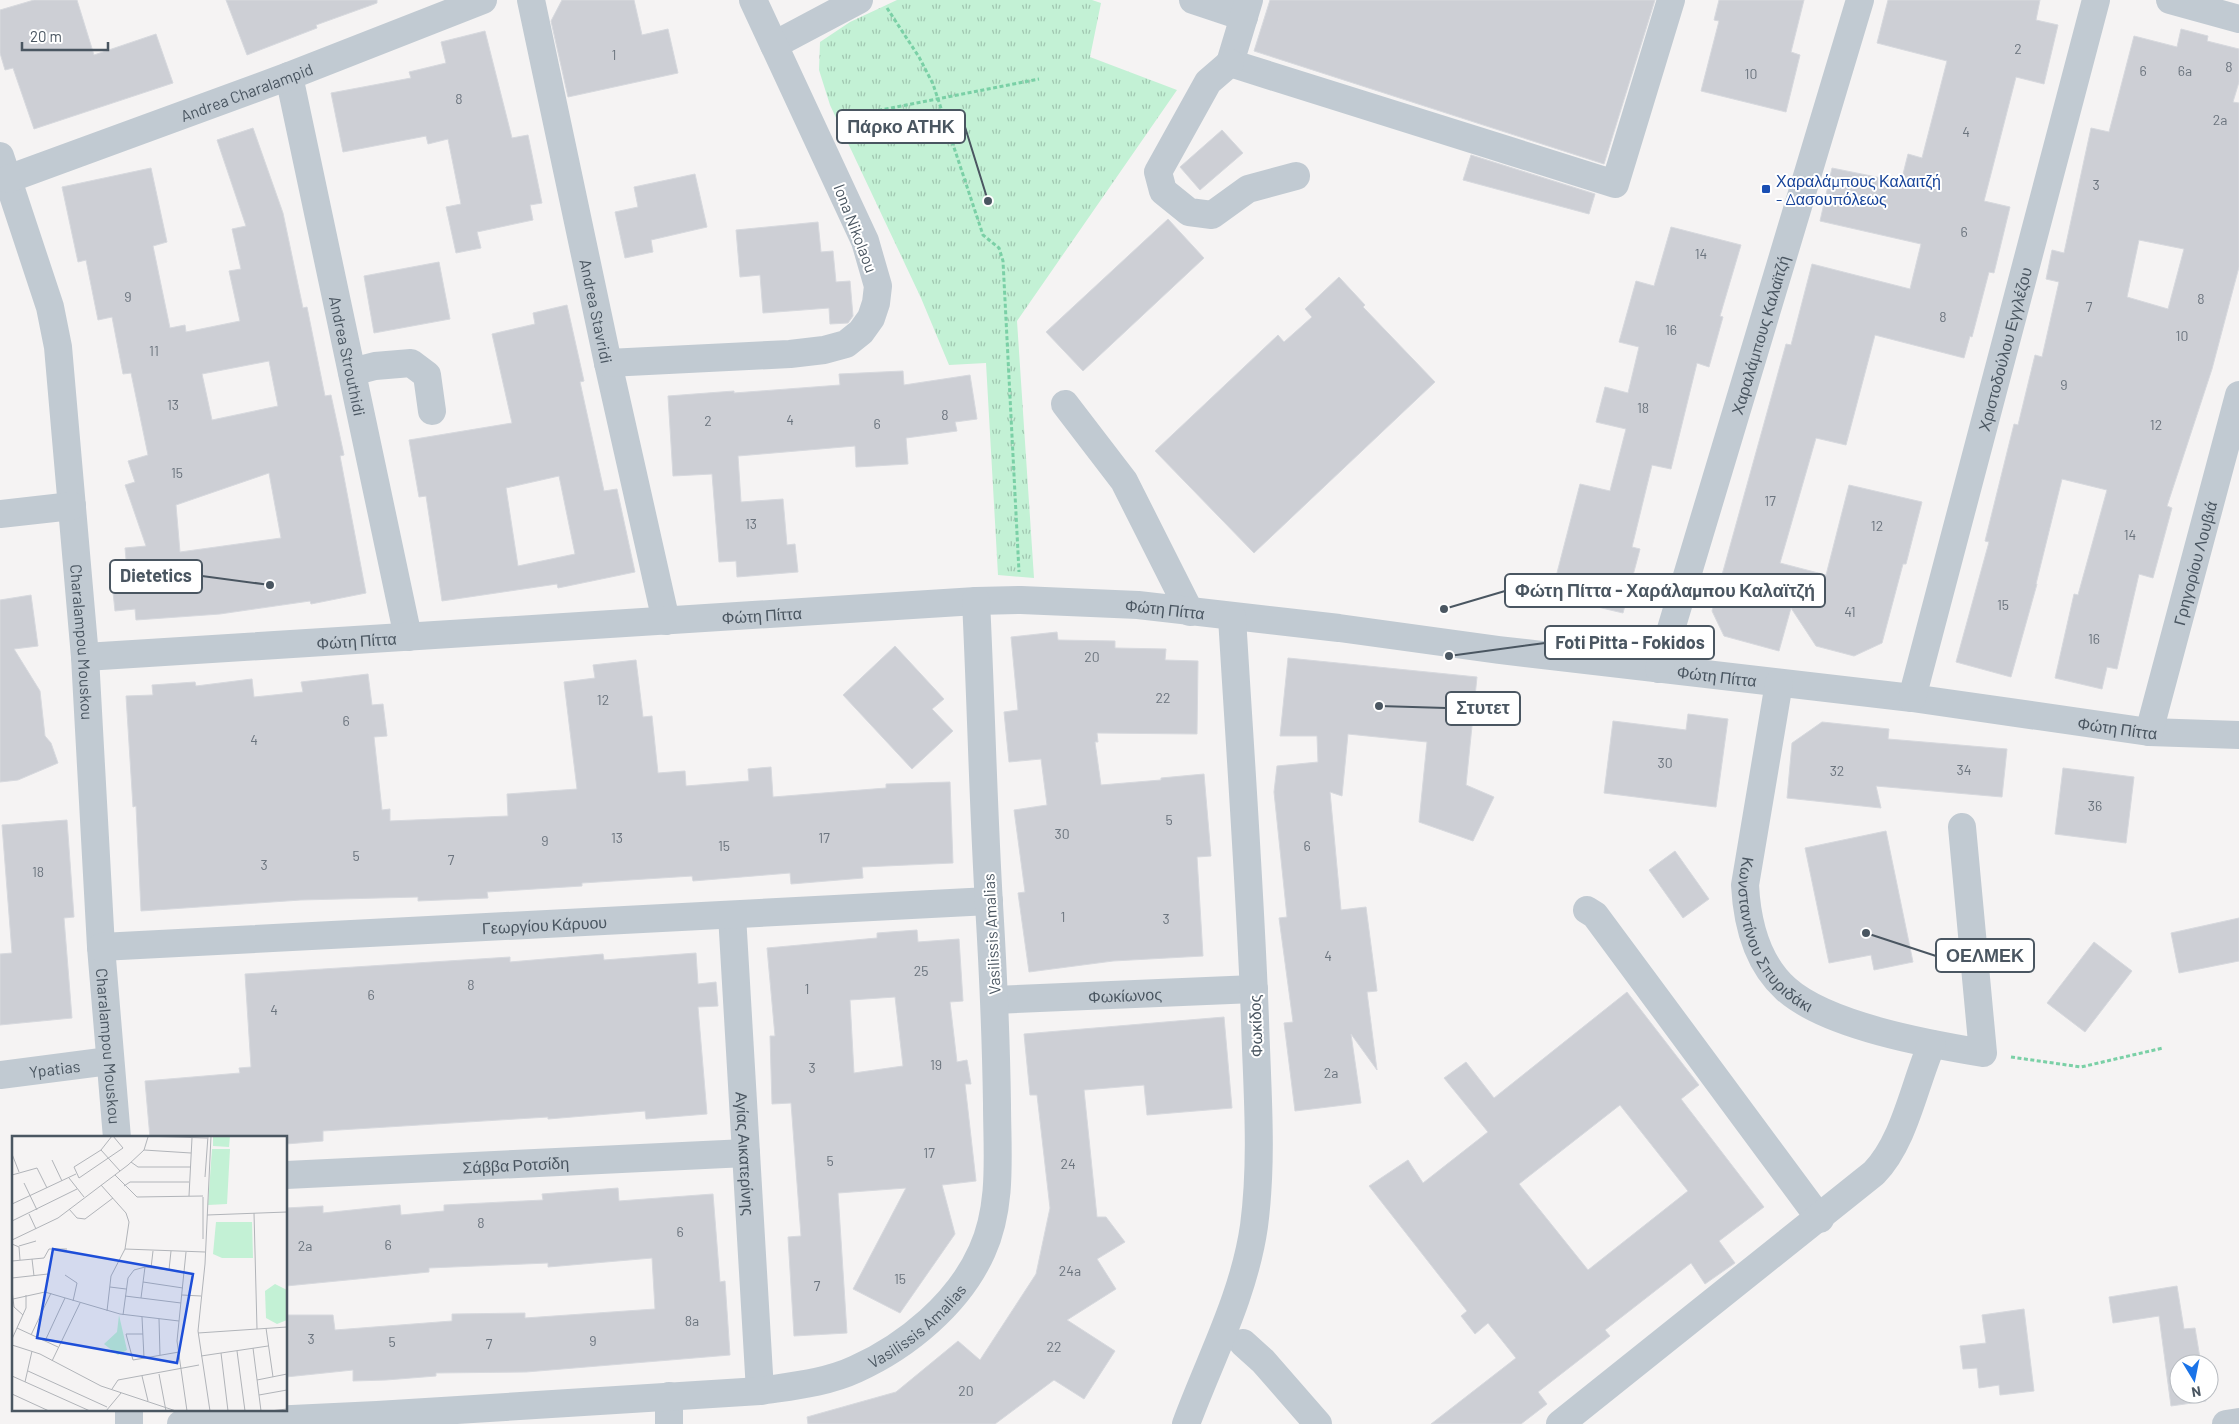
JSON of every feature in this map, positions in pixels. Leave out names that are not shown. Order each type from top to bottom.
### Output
[{"type":"street","name":"Andrea Charalampid","points":[[4,167],[289,76],[483,0]]},
{"type":"street","name":"Andrea Stavridi","points":[[530,0],[666,621]]},
{"type":"street","name":"Iona Nikolaou","points":[[608,363],[790,354],[824,350],[846,344],[861,332],[871,318],[876,303],[878,286],[862,234],[753,0]]},
{"type":"street","points":[[774,45],[859,0]]},
{"type":"street","points":[[1193,0],[1247,8],[1230,63],[1208,82],[1158,172],[1163,191],[1189,212],[1212,215],[1248,189],[1296,176]]},
{"type":"street","points":[[1230,63],[1615,184],[1671,0]]},
{"type":"street","name":"Χαραλάμπους Καλαϊτζή","points":[[1659,669],[1860,0]]},
{"type":"street","name":"Χριστοδούλου Εγγλέζου","points":[[1912,698],[2096,0]]},
{"type":"street","points":[[2170,0],[2239,18]]},
{"type":"street","name":"Andrea Strouthidi","points":[[289,76],[408,637]]},
{"type":"street","name":"Charalampou Mouskou","points":[[4,167],[50,307],[58,347],[86,657],[100,947],[116,1136]]},
{"type":"street","points":[[352,372],[375,366],[411,363],[427,375],[432,411]]},
{"type":"street","name":"Γρηγορίου Λουβιά","points":[[2149,732],[2239,395]]},
{"type":"street","points":[[1065,404],[1124,481],[1190,612]]},
{"type":"street","points":[[0,514],[72,506]]},
{"type":"street","name":"Φώτη Πίττα","points":[[86,657],[976,601],[1021,600],[1138,606],[1339,628],[1659,669],[1912,698],[2149,732],[2239,735]]},
{"type":"street","name":"Vasilissis Amalias","points":[[181,1424],[377,1420],[669,1396],[760,1391],[810,1384],[855,1370],[892,1350],[927,1324],[962,1286],[983,1250],[991,1222],[998,1175],[995,1000],[976,601]]},
{"type":"street","name":"Φωκίδος","points":[[1186,1424],[1226,1329],[1242,1278],[1254,1228],[1260,1162],[1254,990],[1232,617]]},
{"type":"street","name":"Κωνσταντίνου Σπυριδάκι","points":[[1779,683],[1745,885],[1747,913],[1756,944],[1766,964],[1786,989],[1808,1003],[1844,1020],[1932,1044],[1983,1053]]},
{"type":"street","points":[[1962,827],[1983,1053]]},
{"type":"street","name":"Γεωργίου Κάρυου","points":[[100,947],[989,902]]},
{"type":"street","points":[[1587,910],[1595,915],[1820,1219]]},
{"type":"street","name":"Αγίας Αικατερίνης","points":[[732,915],[760,1391]]},
{"type":"street","name":"Φωκίωνος","points":[[995,1000],[1254,990]]},
{"type":"street","points":[[1560,1424],[1820,1219],[1874,1174],[1887,1160],[1932,1044]]},
{"type":"street","name":"Ypatias","points":[[16,1079],[110,1061]]},
{"type":"street","name":"Σάββα Ροτσίδη","points":[[288,1175],[746,1154]]},
{"type":"street","points":[[1243,1343],[1263,1361],[1318,1424]]},
{"type":"street","points":[[669,1396],[669,1424]]},
{"type":"street","points":[[2226,1424],[2239,1422]]},
{"type":"path","points":[[882,0],[919,57],[933,84],[982,224],[983,235],[999,248],[1003,262],[1021,600]]},
{"type":"path","points":[[812,124],[1039,79]]},
{"type":"path","points":[[1983,1053],[2081,1067],[2163,1048]]},
{"type":"green space","points":[[897,0],[1092,0],[1101,3],[1090,57],[1177,90],[1017,321],[1034,578],[998,575],[986,363],[949,365],[921,298],[830,105],[819,70],[820,42],[850,22]]},
{"type":"building","points":[[34,0],[77,0],[94,55],[156,34],[173,83],[34,129],[13,68],[5,70],[0,53],[0,10]]},
{"type":"building","points":[[226,0],[377,0],[377,3],[316,25],[317,28],[247,55]]},
{"type":"building","points":[[562,0],[634,0],[642,35],[668,29],[678,73],[568,97],[551,21]]},
{"type":"building","points":[[1270,0],[1655,0],[1604,164],[1254,51]]},
{"type":"building","points":[[1719,0],[1804,0],[1791,52],[1800,55],[1786,112],[1701,91],[1719,21],[1714,20]]},
{"type":"building","points":[[1888,0],[2040,0],[2036,20],[2058,25],[2044,84],[2016,77],[1984,201],[2010,207],[1994,273],[1989,272],[1972,337],[1970,336],[1964,358],[1875,335],[1846,445],[1816,438],[1780,563],[1826,575],[1849,485],[1922,502],[1906,564],[1903,564],[1882,643],[1854,656],[1816,646],[1791,608],[1779,651],[1724,636],[1712,611],[1786,344],[1791,345],[1812,264],[1910,289],[1921,244],[1820,221],[1832,168],[1901,182],[1908,154],[1922,158],[1947,61],[1877,43]]},
{"type":"building","points":[[2181,29],[2208,36],[2207,41],[2239,49],[2239,82],[2233,102],[2239,103],[2239,267],[2212,369],[2167,506],[2172,508],[2153,578],[2139,574],[2117,669],[2107,667],[2102,689],[2055,678],[2074,594],[2078,595],[2107,490],[2062,479],[2037,584],[2011,677],[1956,662],[1989,542],[1985,541],[2014,424],[2018,425],[2035,355],[2042,357],[2059,282],[2046,279],[2052,250],[2064,253],[2091,128],[2109,132],[2134,36],[2177,47]],"holes":[[[2139,240],[2184,249],[2168,309],[2127,297]]]},
{"type":"building","points":[[485,31],[512,138],[528,135],[542,203],[530,205],[533,220],[477,232],[481,248],[456,253],[446,207],[461,204],[448,139],[428,144],[426,136],[343,152],[331,93],[411,78],[409,72],[446,63],[441,42]]},
{"type":"building","points":[[253,128],[283,213],[303,308],[307,307],[325,396],[331,395],[344,455],[340,456],[366,593],[311,604],[310,601],[220,614],[136,620],[135,609],[115,611],[112,583],[128,582],[125,548],[146,546],[125,485],[135,482],[128,461],[148,455],[131,373],[123,374],[112,317],[98,320],[86,260],[78,262],[62,187],[151,168],[167,242],[153,246],[170,328],[185,325],[186,332],[240,321],[229,271],[241,269],[232,229],[246,226],[217,140]],"holes":[[[269,361],[278,406],[212,420],[202,374]],[[269,473],[281,538],[180,552],[176,505]]]},
{"type":"building","points":[[1222,130],[1243,153],[1200,190],[1180,167]]},
{"type":"building","points":[[1471,155],[1595,194],[1589,214],[1463,180]]},
{"type":"building","points":[[695,174],[707,227],[651,240],[653,252],[625,258],[615,212],[638,207],[634,187]]},
{"type":"building","points":[[1168,219],[1204,258],[1083,371],[1046,332]]},
{"type":"building","points":[[818,222],[821,252],[833,251],[836,282],[850,281],[853,316],[848,323],[830,324],[829,308],[763,313],[760,275],[740,277],[736,230]]},
{"type":"building","points":[[1671,227],[1741,245],[1720,316],[1723,317],[1709,367],[1697,363],[1671,469],[1652,465],[1632,547],[1640,549],[1623,613],[1551,596],[1580,484],[1610,491],[1626,429],[1596,422],[1605,387],[1628,393],[1639,347],[1619,342],[1636,281],[1654,286]]},
{"type":"building","points":[[439,262],[450,319],[374,333],[364,276]]},
{"type":"building","points":[[1339,277],[1365,305],[1363,307],[1435,382],[1254,553],[1155,451],[1278,335],[1284,342],[1312,317],[1305,309]]},
{"type":"building","points":[[567,305],[584,381],[580,382],[604,491],[617,489],[635,572],[558,588],[557,584],[442,601],[426,496],[419,497],[409,440],[512,423],[492,334],[535,324],[533,313]],"holes":[[[559,476],[575,554],[518,566],[506,488]]]},
{"type":"building","points":[[903,371],[904,385],[970,375],[977,419],[955,422],[957,431],[906,438],[908,464],[856,467],[855,446],[738,456],[741,502],[783,499],[787,545],[795,544],[798,572],[737,577],[736,561],[719,562],[712,474],[673,476],[668,396],[840,385],[839,374]]},
{"type":"building","points":[[31,595],[38,646],[14,649],[40,691],[45,736],[51,743],[58,763],[18,780],[0,782],[0,600]]},
{"type":"building","points":[[1057,632],[1058,640],[1115,641],[1115,648],[1166,649],[1165,660],[1198,661],[1197,734],[1097,733],[1098,742],[1095,742],[1101,785],[1204,774],[1211,856],[1197,857],[1203,956],[1113,961],[1029,972],[1018,893],[1025,892],[1014,810],[1047,805],[1041,759],[1009,762],[1004,712],[1018,710],[1011,637]]},
{"type":"building","points":[[895,646],[944,699],[932,709],[953,731],[912,769],[843,695]]},
{"type":"building","points":[[1288,658],[1477,677],[1466,785],[1494,797],[1473,841],[1419,822],[1427,742],[1348,734],[1342,796],[1330,792],[1341,910],[1366,907],[1377,991],[1367,992],[1377,1070],[1351,1034],[1361,1103],[1295,1111],[1284,1023],[1293,1022],[1279,918],[1287,917],[1274,792],[1277,766],[1318,762],[1317,736],[1280,736]]},
{"type":"building","points":[[636,660],[643,717],[652,716],[658,773],[685,771],[686,786],[749,781],[748,769],[771,767],[773,797],[886,788],[886,784],[950,782],[953,863],[862,867],[863,878],[791,884],[790,873],[693,881],[692,876],[582,883],[582,886],[487,892],[488,898],[418,901],[418,897],[301,900],[141,911],[136,806],[133,807],[126,696],[153,695],[152,685],[195,682],[196,686],[252,679],[254,697],[303,692],[301,682],[368,674],[372,705],[383,704],[387,736],[374,737],[382,810],[390,809],[390,821],[508,816],[507,794],[577,789],[564,682],[595,678],[593,665]]},
{"type":"building","points":[[1688,714],[1728,719],[1716,807],[1604,793],[1613,721],[1686,730]]},
{"type":"building","points":[[1822,722],[1889,729],[1888,739],[2007,749],[2002,797],[1876,786],[1881,808],[1787,798],[1792,743]]},
{"type":"building","points":[[2063,768],[2134,777],[2126,843],[2055,834]]},
{"type":"building","points":[[67,820],[74,917],[64,918],[72,1018],[0,1025],[0,954],[12,953],[2,825]]},
{"type":"building","points":[[1886,831],[1913,962],[1874,970],[1871,955],[1829,963],[1805,848]]},
{"type":"building","points":[[1675,851],[1709,899],[1683,918],[1649,870]]},
{"type":"building","points":[[2239,918],[2239,961],[2179,973],[2171,933]]},
{"type":"building","points":[[917,930],[918,942],[959,939],[963,1001],[950,1002],[957,1062],[967,1060],[971,1084],[965,1084],[976,1181],[942,1185],[955,1234],[900,1313],[853,1289],[906,1188],[838,1193],[847,1333],[794,1336],[788,1237],[801,1236],[791,1103],[772,1104],[770,1036],[775,1036],[767,948],[877,938],[877,933]],"holes":[[[895,997],[903,1066],[854,1073],[850,1000]]]},
{"type":"building","points":[[2094,942],[2132,971],[2085,1032],[2047,1003]]},
{"type":"building","points":[[696,953],[698,984],[716,982],[718,1006],[698,1007],[707,1114],[646,1119],[645,1111],[548,1119],[548,1117],[323,1131],[323,1141],[288,1144],[288,1136],[150,1136],[145,1081],[240,1073],[239,1068],[251,1067],[245,974],[510,957],[510,962],[603,954],[604,960]]},
{"type":"building","points":[[1627,992],[1699,1085],[1681,1099],[1764,1207],[1719,1241],[1735,1263],[1705,1284],[1691,1263],[1605,1330],[1610,1336],[1538,1392],[1547,1404],[1521,1424],[1431,1424],[1516,1358],[1488,1323],[1475,1334],[1461,1316],[1467,1311],[1369,1186],[1408,1160],[1423,1183],[1488,1132],[1444,1078],[1466,1062],[1494,1098]],"holes":[[[1620,1105],[1688,1191],[1588,1270],[1519,1184]]]},
{"type":"building","points":[[1224,1017],[1232,1108],[1147,1115],[1144,1085],[1084,1090],[1097,1217],[1106,1217],[1125,1242],[1097,1259],[1116,1289],[1067,1320],[1115,1351],[1084,1399],[1054,1380],[995,1424],[808,1424],[807,1417],[896,1392],[958,1341],[980,1360],[1036,1274],[1050,1208],[1037,1095],[1030,1095],[1024,1034]]},
{"type":"building","points":[[618,1188],[619,1201],[713,1194],[720,1282],[725,1281],[730,1355],[526,1372],[436,1373],[436,1376],[386,1380],[353,1381],[353,1370],[288,1377],[288,1315],[333,1315],[335,1330],[452,1321],[452,1314],[525,1313],[525,1318],[655,1309],[652,1258],[548,1267],[548,1263],[429,1268],[429,1272],[288,1286],[288,1208],[323,1206],[323,1213],[400,1205],[401,1215],[444,1211],[444,1205],[543,1200],[542,1194]]},
{"type":"building","points":[[2177,1286],[2184,1329],[2195,1328],[2199,1354],[2169,1354],[2169,1391],[2159,1316],[2113,1323],[2109,1297]]},
{"type":"building","points":[[2024,1309],[2034,1391],[2000,1395],[1999,1385],[1979,1388],[1977,1368],[1963,1369],[1960,1346],[1986,1343],[1982,1315]]},
{"type":"place","name":"Χαραλάμπους Καλαιτζή - Δασουπόλεως","points":[[1766,189]]},
{"type":"place","name":"Πάρκο ΑΤΗΚ","points":[[988,201]]},
{"type":"place","name":"Dietetics","points":[[270,585]]},
{"type":"place","name":"Φώτη Πίττα - Χαράλαμπου Καλαϊτζή","points":[[1444,609]]},
{"type":"place","name":"Foti Pitta - Fokidos","points":[[1449,656]]},
{"type":"place","name":"Στυτετ","points":[[1379,706]]},
{"type":"place","name":"ΟΕΛΜΕΚ","points":[[1866,933]]}]
